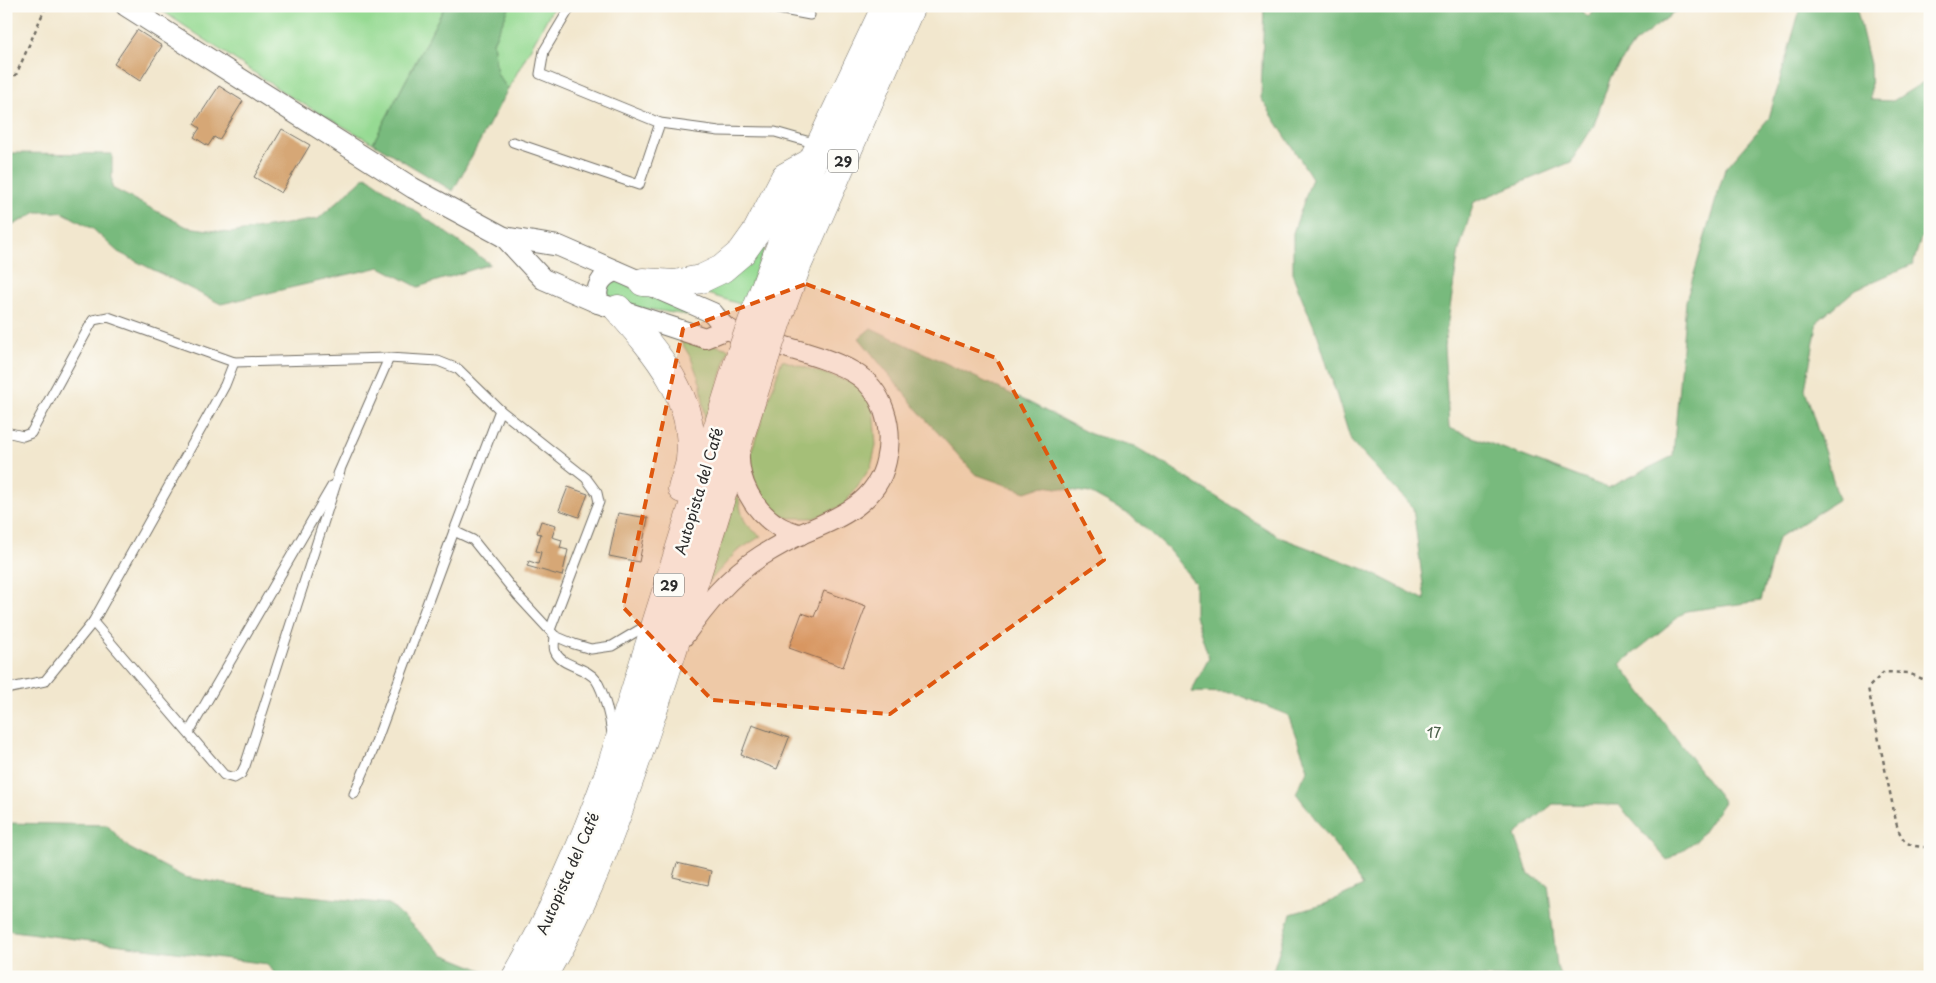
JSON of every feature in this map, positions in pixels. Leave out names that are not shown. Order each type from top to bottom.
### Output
[{"type":"highway","name":"Autopista del Café","points":[[516,977],[565,885],[594,815],[615,755],[686,529],[753,357],[816,153],[886,6]]},
{"type":"highway","name":"Autopista del Café","points":[[767,314],[797,266],[911,6]]},
{"type":"highway","points":[[643,282],[675,284],[701,279],[722,269],[742,252],[757,230],[785,177],[816,153]]},
{"type":"highway","points":[[608,306],[657,354],[672,377],[684,404],[689,429],[690,460],[678,501],[686,529]]},
{"type":"highway","name":"Autopista del Café","points":[[542,977],[577,913],[608,843],[672,653],[741,433],[753,357]]},
{"type":"street","points":[[126,6],[412,188],[504,237],[559,246],[713,313],[727,329],[828,361],[854,372],[874,389],[886,413],[889,436],[886,462],[877,484],[862,502],[842,516],[760,556],[726,584],[702,610],[672,653]]},
{"type":"street","points":[[504,237],[543,279],[608,306],[705,338],[727,329]]},
{"type":"street","points":[[608,306],[596,295],[597,286],[608,274],[616,271]]},
{"type":"street","points":[[741,433],[739,454],[741,476],[749,496],[762,514],[779,527],[800,535]]},
{"type":"lane","points":[[571,6],[544,51],[540,74],[660,123],[719,131],[775,132],[816,153]]},
{"type":"lane","points":[[762,6],[810,15]]},
{"type":"lane","points":[[513,142],[639,186],[660,123]]},
{"type":"lane","points":[[6,432],[23,436],[31,433],[93,320],[108,317],[234,362],[389,358],[438,361],[458,369],[500,410],[586,478],[597,493],[599,502],[552,633],[554,650],[560,660],[583,670],[595,679],[611,724],[615,755]]},
{"type":"lane","points":[[93,622],[224,775],[234,778],[241,774],[340,471],[389,358]]},
{"type":"lane","points":[[6,689],[46,681],[93,622],[211,410],[234,362]]},
{"type":"lane","points":[[354,794],[373,750],[500,410]]},
{"type":"lane","points":[[189,732],[340,471]]},
{"type":"lane","points":[[454,531],[473,540],[518,596],[552,633],[574,644],[591,648],[612,646],[658,619]]},
{"type":"path","points":[[6,75],[16,75],[46,6]]},
{"type":"path","points":[[1930,682],[1908,673],[1884,672],[1868,688],[1897,826],[1902,838],[1915,847],[1930,847]]},
{"type":"highlighted area","points":[[806,284],[996,358],[1104,560],[890,714],[712,700],[623,607],[683,329]]},
{"type":"green space","points":[[155,6],[445,6],[373,143],[289,96]]},
{"type":"green space","points":[[445,6],[510,6],[493,42],[497,74],[508,89],[453,191],[373,143]]},
{"type":"green space","points":[[510,6],[554,6],[508,89],[497,74],[493,42]]},
{"type":"green space","name":"17","points":[[1264,6],[1576,6],[1588,17],[1600,6],[1683,6],[1634,43],[1611,76],[1594,125],[1571,162],[1474,202],[1459,250],[1444,346],[1449,428],[1608,488],[1673,456],[1686,301],[1725,169],[1769,118],[1801,6],[1856,6],[1870,64],[1871,100],[1893,101],[1930,78],[1930,234],[1921,238],[1913,264],[1856,289],[1818,321],[1805,389],[1839,499],[1778,538],[1761,601],[1686,611],[1620,664],[1724,802],[1697,840],[1667,860],[1619,805],[1553,804],[1515,835],[1529,875],[1548,884],[1557,967],[1561,977],[1271,977],[1291,914],[1325,904],[1363,886],[1296,793],[1308,769],[1288,715],[1233,693],[1191,692],[1209,658],[1195,616],[1195,583],[1168,549],[1130,515],[1090,493],[1044,486],[1026,492],[975,474],[920,413],[859,338],[871,328],[1030,403],[1090,434],[1134,446],[1279,537],[1364,569],[1425,600],[1413,508],[1351,441],[1318,336],[1293,276],[1293,233],[1312,178],[1261,98]]},
{"type":"green space","points":[[12,153],[112,154],[112,188],[187,227],[230,233],[318,219],[366,176],[490,264],[418,287],[380,267],[221,304],[118,252],[93,229],[62,212],[37,212],[6,229],[6,159]]},
{"type":"green space","points":[[768,240],[743,305],[698,291],[745,260]]},
{"type":"green space","points":[[613,279],[699,317],[609,303],[605,287]]},
{"type":"green space","points":[[677,335],[729,349],[706,427],[701,385],[691,358]]},
{"type":"green space","points":[[782,360],[857,384],[873,405],[876,445],[871,467],[844,505],[814,518],[788,518],[777,514],[766,503],[754,479],[751,452]]},
{"type":"green space","points":[[738,493],[740,508],[746,523],[761,536],[736,552],[707,584]]},
{"type":"green space","points":[[6,823],[107,825],[129,848],[184,877],[279,893],[389,904],[443,954],[494,975],[493,977],[277,977],[268,964],[6,930]]},
{"type":"building","points":[[137,30],[162,46],[140,81],[114,64]]},
{"type":"building","points":[[219,86],[243,101],[219,140],[214,137],[208,146],[194,137],[200,128],[194,124]]},
{"type":"building","points":[[282,129],[310,145],[281,193],[254,177]]},
{"type":"building","points":[[568,487],[588,494],[579,517],[559,510]]},
{"type":"building","points":[[618,513],[648,518],[639,562],[609,556]]},
{"type":"building","points":[[541,521],[556,525],[552,537],[562,540],[560,548],[568,550],[562,576],[527,566],[529,561],[538,564],[541,552],[536,551],[541,534],[537,533]]},
{"type":"building","points":[[824,591],[866,606],[843,667],[789,648],[802,613],[814,617]]},
{"type":"building","points":[[752,725],[789,738],[777,769],[741,755]]},
{"type":"building","points":[[677,863],[711,871],[708,885],[673,877]]}]
